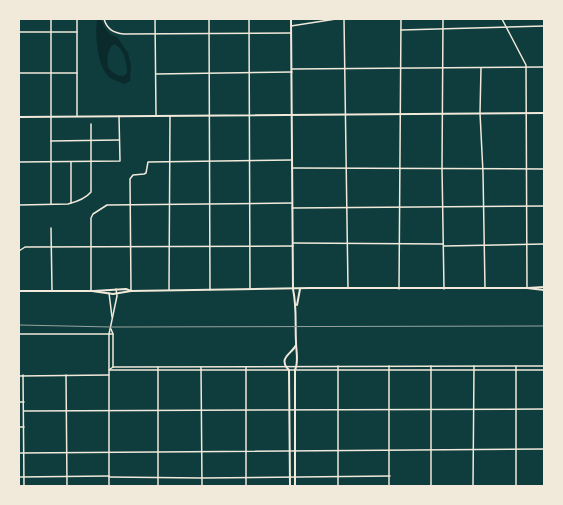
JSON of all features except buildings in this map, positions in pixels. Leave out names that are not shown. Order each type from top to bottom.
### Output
[{"type":"main road","points":[[292,19],[293,289],[296,308],[297,356],[295,370],[295,486]]},
{"type":"main road","points":[[19,117],[544,113]]},
{"type":"main road","points":[[527,288],[544,287]]},
{"type":"main road","points":[[92,291],[117,294],[131,291],[348,288],[527,288],[544,290]]},
{"type":"main road","points":[[19,291],[92,291],[126,289],[131,291]]},
{"type":"main road","points":[[296,308],[300,289]]},
{"type":"main road","points":[[290,486],[289,370],[286,367],[286,357],[294,349],[296,344]]},
{"type":"street","points":[[51,19],[51,204]]},
{"type":"street","points":[[77,19],[77,116]]},
{"type":"street","points":[[104,19],[109,29],[117,33],[291,33]]},
{"type":"street","points":[[156,19],[156,116]]},
{"type":"street","points":[[209,19],[210,290]]},
{"type":"street","points":[[249,19],[250,290]]},
{"type":"street","points":[[292,26],[336,19]]},
{"type":"street","points":[[344,19],[348,288]]},
{"type":"street","points":[[399,289],[401,19]]},
{"type":"street","points":[[443,19],[442,168],[444,289]]},
{"type":"street","points":[[502,19],[526,67],[527,288]]},
{"type":"street","points":[[401,30],[544,26]]},
{"type":"street","points":[[19,32],[77,32]]},
{"type":"street","points":[[292,69],[544,67]]},
{"type":"street","points":[[481,68],[480,113],[484,206],[485,288]]},
{"type":"street","points":[[156,74],[292,72]]},
{"type":"street","points":[[19,73],[77,73]]},
{"type":"street","points":[[19,162],[120,161],[119,116]]},
{"type":"street","points":[[169,291],[170,116]]},
{"type":"street","points":[[19,205],[71,204],[87,196],[91,192],[91,124]]},
{"type":"street","points":[[51,141],[120,140]]},
{"type":"street","points":[[131,291],[130,204],[132,176],[146,173],[148,162],[292,160]]},
{"type":"street","points":[[71,162],[71,204]]},
{"type":"street","points":[[292,168],[544,169]]},
{"type":"street","points":[[92,291],[91,218],[93,214],[108,204],[292,203]]},
{"type":"street","points":[[292,208],[544,206]]},
{"type":"street","points":[[51,228],[52,291]]},
{"type":"street","points":[[19,251],[23,248],[51,247],[249,246],[347,243],[444,245],[544,244]]},
{"type":"street","points":[[110,289],[109,294],[112,320]]},
{"type":"street","points":[[109,486],[109,334],[117,294],[116,289]]},
{"type":"street","points":[[111,329],[113,334],[113,367]]},
{"type":"street","points":[[19,334],[113,334]]},
{"type":"street","points":[[338,366],[338,486]]},
{"type":"street","points":[[389,366],[389,486]]},
{"type":"street","points":[[431,366],[431,486]]},
{"type":"street","points":[[473,486],[472,449],[474,366]]},
{"type":"street","points":[[516,366],[516,486]]},
{"type":"street","points":[[109,370],[113,367],[544,366]]},
{"type":"street","points":[[158,367],[158,486]]},
{"type":"street","points":[[201,367],[202,486]]},
{"type":"street","points":[[246,367],[246,486]]},
{"type":"street","points":[[109,370],[544,370]]},
{"type":"street","points":[[66,375],[67,486]]},
{"type":"street","points":[[19,376],[109,375]]},
{"type":"street","points":[[24,376],[24,486]]},
{"type":"street","points":[[19,402],[24,402]]},
{"type":"street","points":[[24,411],[544,409]]},
{"type":"street","points":[[19,427],[24,427]]},
{"type":"street","points":[[19,452],[544,449]]},
{"type":"street","points":[[19,477],[109,476],[295,478],[390,476]]},
{"type":"water","points":[[97,19],[100,19],[107,31],[111,35],[117,37],[128,53],[131,65],[130,81],[125,84],[114,80],[104,71],[99,57],[96,26]],"holes":[[[114,44],[123,52],[126,60],[127,73],[124,76],[115,74],[108,67],[110,48]]]},
{"type":"railway","points":[[19,325],[111,327],[544,326]]}]
